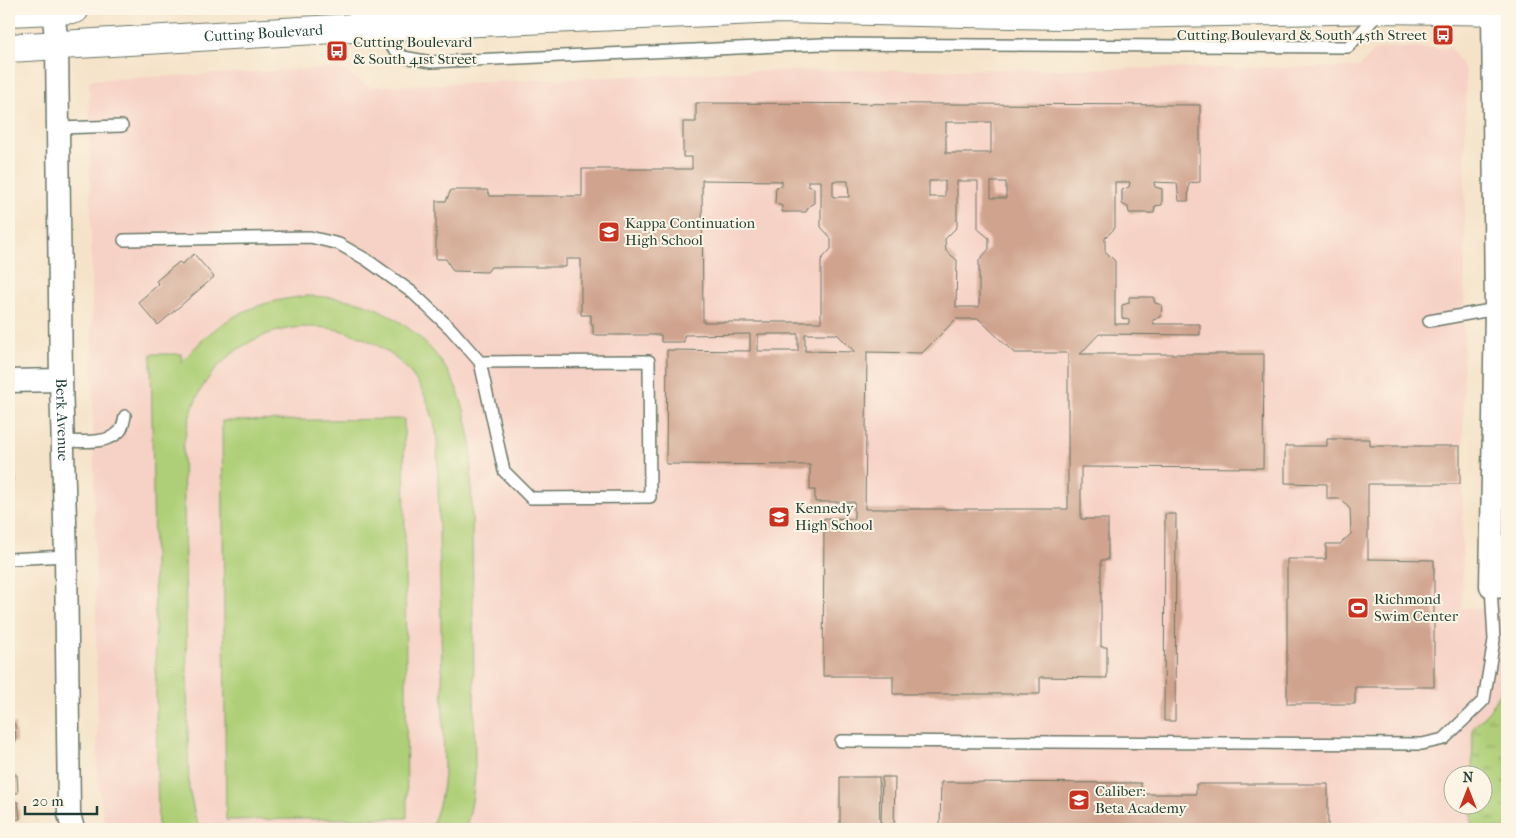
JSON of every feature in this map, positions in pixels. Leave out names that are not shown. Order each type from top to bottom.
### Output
[{"type":"main road","points":[[9,12],[64,9]]},
{"type":"main road","name":"Cutting Boulevard","points":[[9,48],[57,46],[386,17],[781,9],[1062,15],[1383,9],[1498,10]]},
{"type":"street","name":"Berk Avenue","points":[[64,9],[57,46],[61,380],[70,814],[73,829]]},
{"type":"street","points":[[1498,10],[1500,46],[1501,310],[1499,586]]},
{"type":"street","points":[[9,381],[61,380]]},
{"type":"lane","points":[[386,17],[390,45],[403,57],[431,62],[822,44],[1348,47],[1383,9]]},
{"type":"lane","points":[[58,128],[122,126]]},
{"type":"lane","points":[[124,240],[310,237],[339,244],[367,260],[413,293],[451,329],[480,362],[504,471],[531,498],[650,497],[649,361],[480,362]]},
{"type":"lane","points":[[1429,321],[1501,310]]},
{"type":"lane","points":[[63,441],[111,438],[121,430],[125,416]]},
{"type":"lane","points":[[9,559],[66,556]]},
{"type":"lane","points":[[841,740],[1422,744],[1444,739],[1484,700],[1494,640],[1499,586]]},
{"type":"shaded area","name":"Kennedy High School","points":[[1384,48],[1451,48],[1466,71],[1462,608],[1507,609],[1503,686],[1490,710],[1473,728],[1472,766],[1444,766],[1444,816],[1472,816],[1471,829],[105,829],[98,780],[89,80],[341,68],[370,87],[754,71],[1359,67],[1374,51]]},
{"type":"green space","points":[[307,296],[353,301],[382,311],[395,319],[420,338],[441,361],[456,387],[461,401],[471,443],[475,770],[472,800],[465,829],[430,829],[440,801],[444,770],[437,437],[431,411],[415,378],[386,351],[360,337],[332,329],[304,327],[276,332],[249,342],[225,360],[205,383],[197,398],[186,431],[183,448],[189,789],[196,820],[201,829],[158,829],[151,354],[181,354],[182,362],[209,334],[237,315],[269,303]]},
{"type":"green space","points":[[404,419],[407,818],[226,820],[222,421]]},
{"type":"green space","points":[[1507,613],[1507,829],[1471,829],[1472,816],[1494,816],[1494,766],[1472,766],[1473,728],[1490,710],[1503,686]]},
{"type":"building","points":[[696,103],[1200,105],[1200,182],[1189,183],[1188,201],[1179,201],[1177,183],[1154,182],[1155,187],[1162,189],[1162,205],[1155,206],[1154,213],[1129,213],[1128,207],[1122,204],[1122,190],[1129,187],[1130,182],[1115,182],[1115,228],[1105,238],[1105,251],[1115,261],[1115,324],[1129,324],[1129,320],[1122,318],[1122,305],[1129,303],[1129,297],[1153,297],[1155,303],[1162,305],[1161,317],[1153,320],[1154,324],[1200,324],[1200,335],[1099,334],[1080,354],[1264,354],[1263,468],[1081,467],[1081,519],[1108,519],[1108,560],[1101,560],[1101,647],[1107,647],[1107,678],[1040,677],[1040,694],[893,694],[893,676],[823,676],[824,518],[854,519],[854,502],[815,502],[815,490],[810,490],[810,465],[666,464],[667,350],[750,351],[750,334],[684,335],[684,342],[661,342],[661,335],[593,335],[591,315],[581,315],[581,259],[566,259],[566,267],[491,267],[487,272],[453,271],[446,259],[436,259],[436,201],[446,201],[451,190],[487,190],[490,196],[582,196],[582,169],[692,169],[692,157],[683,157],[683,122],[696,122]],"holes":[[[946,122],[991,122],[991,153],[946,153]],[[702,180],[782,181],[782,186],[776,187],[775,203],[782,206],[782,212],[806,212],[809,206],[814,203],[814,188],[808,186],[808,181],[821,181],[821,227],[831,238],[831,249],[821,260],[821,322],[703,322]],[[833,181],[848,181],[849,197],[833,197]],[[929,181],[945,181],[945,197],[929,197]],[[957,181],[978,181],[978,229],[989,238],[989,249],[979,260],[979,307],[956,307],[957,260],[946,251],[945,239],[957,227]],[[991,182],[1006,182],[1006,198],[991,198]],[[956,319],[979,319],[1014,353],[1068,353],[1068,509],[865,509],[867,352],[922,353]],[[758,334],[798,334],[798,351],[758,351]],[[805,334],[837,334],[855,352],[805,351]]]},
{"type":"building","points":[[194,254],[214,277],[158,325],[138,302],[159,284],[156,281],[179,262],[182,264]]},
{"type":"building","points":[[1327,439],[1370,439],[1370,446],[1460,446],[1460,484],[1368,484],[1368,559],[1434,560],[1434,687],[1355,687],[1355,704],[1287,704],[1287,559],[1326,559],[1326,544],[1340,544],[1351,534],[1350,509],[1341,499],[1327,499],[1327,484],[1285,483],[1285,446],[1327,446]]},
{"type":"building","points":[[9,446],[11,446],[13,481],[9,481]]},
{"type":"building","points":[[1165,514],[1176,514],[1175,721],[1164,721]]},
{"type":"building","points":[[9,724],[15,724],[16,742],[9,743]]},
{"type":"building","points":[[9,768],[11,775],[17,775],[18,793],[12,793],[13,802],[18,802],[20,819],[11,820],[12,829],[9,829]]},
{"type":"building","points":[[840,777],[879,777],[880,828],[840,828]]},
{"type":"building","points":[[882,777],[895,777],[894,826],[881,825]]},
{"type":"building","points":[[941,782],[1141,783],[1141,794],[1196,794],[1196,784],[1328,784],[1328,829],[1141,827],[1141,829],[975,829],[975,826],[940,826]]},
{"type":"place","name":"Cutting Boulevard & South 45th Street","points":[[1443,35]]},
{"type":"place","name":"Cutting Boulevard & South 41st Street","points":[[337,51]]},
{"type":"place","name":"Kappa Continuation High School","points":[[609,232]]},
{"type":"place","name":"Kennedy High School","points":[[779,517]]},
{"type":"place","name":"Richmond Swim Center","points":[[1358,608]]},
{"type":"place","name":"Caliber: Beta Academy","points":[[1079,800]]}]
